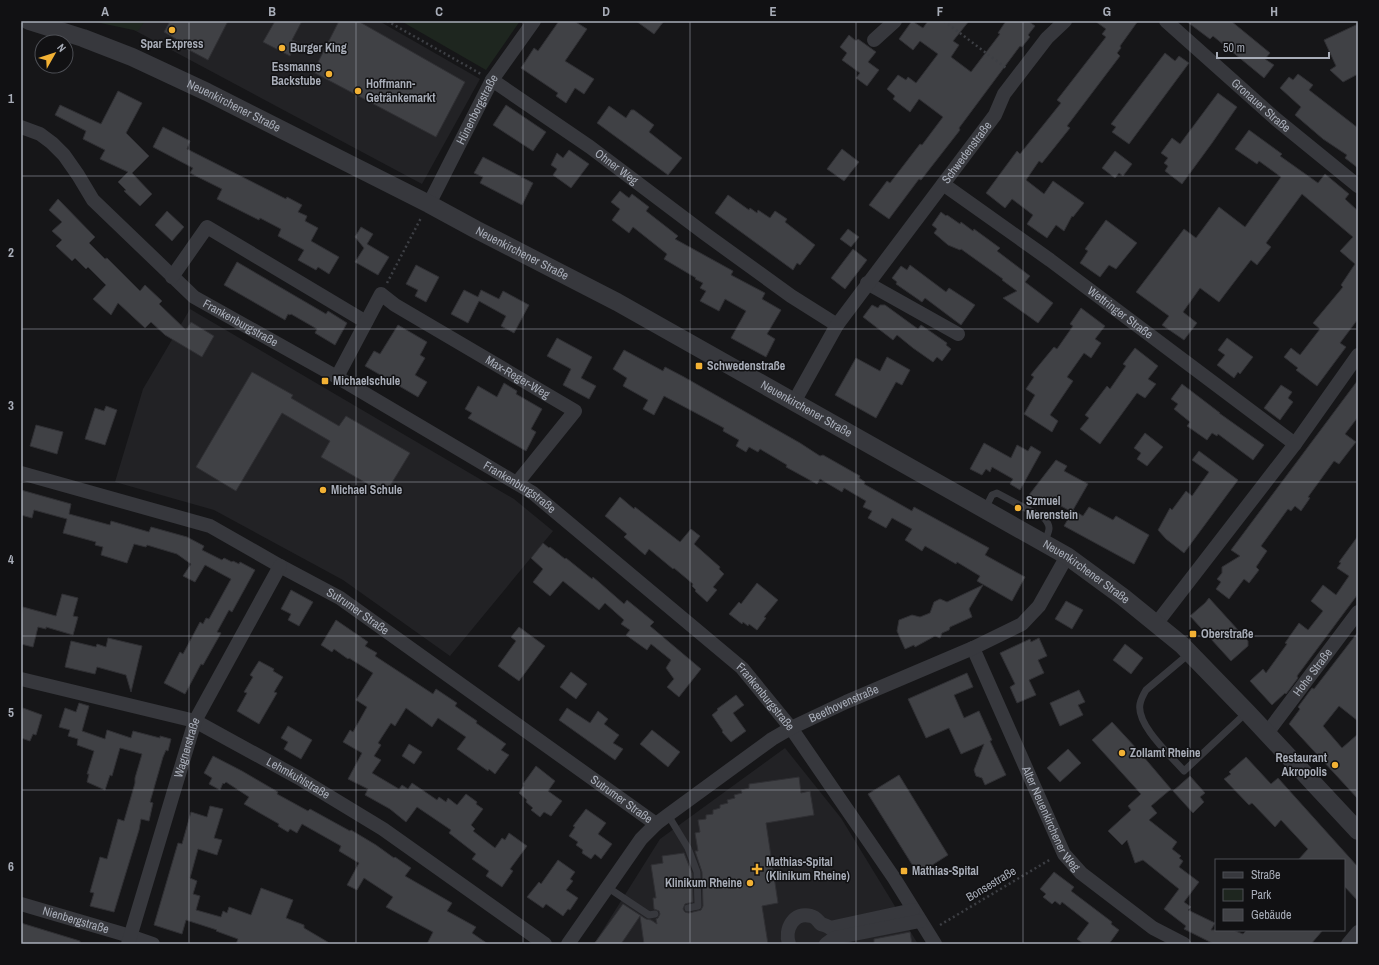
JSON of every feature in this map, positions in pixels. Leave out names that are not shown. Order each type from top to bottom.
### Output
[{"type":"street","name":"Neuenkirchener Straße","points":[[29,21],[96,43],[139,60],[207,92],[429,204],[617,302],[1067,556],[1101,580],[1191,653],[1358,831]]},
{"type":"street","name":"Hünenborgstraße","points":[[429,204],[492,80],[534,21]]},
{"type":"street","points":[[874,40],[895,21]]},
{"type":"street","name":"Schwedenstraße","points":[[794,402],[837,325],[995,115],[1004,94],[1047,38],[1065,21]]},
{"type":"street","name":"Gronauer Straße","points":[[1166,21],[1277,120],[1358,186]]},
{"type":"street","name":"Ohner Weg","points":[[492,80],[590,147],[791,296],[837,325]]},
{"type":"street","name":"Frankenburgstraße","points":[[21,127],[40,134],[52,143],[64,155],[93,200],[194,297],[337,377],[533,493],[742,668],[791,728],[866,837],[924,927]]},
{"type":"street","name":"Wettringer Straße","points":[[943,184],[1050,260],[1295,444]]},
{"type":"street","points":[[172,277],[207,227],[366,322]]},
{"type":"street","points":[[867,284],[958,334]]},
{"type":"street","points":[[337,377],[381,294]]},
{"type":"street","name":"Max-Reger-Weg","points":[[381,294],[402,309],[575,411],[517,483]]},
{"type":"street","points":[[1156,624],[1295,444],[1358,355]]},
{"type":"street","name":"Sutrumer Straße","points":[[21,473],[210,526],[340,598],[656,824]]},
{"type":"street","name":"Beethovenstraße","points":[[568,944],[641,839],[656,824],[772,740],[791,728],[846,702],[973,648],[1022,624],[1039,606],[1067,556]]},
{"type":"street","name":"Wagnerstraße","points":[[129,940],[195,722],[280,566]]},
{"type":"street","name":"Hohe Straße","points":[[1267,733],[1358,612]]},
{"type":"street","name":"Alter Neuenkirchener Weg","points":[[973,648],[1064,854],[1081,873],[1153,928],[1184,944]]},
{"type":"street","name":"Lehmkuhlstraße","points":[[21,679],[195,722],[300,778],[383,829],[545,944]]},
{"type":"street","name":"Nienbergstraße","points":[[21,904],[129,940],[153,944]]},
{"type":"street","points":[[789,944],[787,938],[789,924],[802,916],[810,915],[816,918],[821,924],[830,928],[924,927]]},
{"type":"street","points":[[826,944],[834,938],[924,927]]},
{"type":"street","points":[[1348,944],[1358,932]]},
{"type":"lane","points":[[1191,653],[1146,690],[1139,706],[1147,729],[1184,771],[1247,712]]},
{"type":"lane","points":[[668,815],[688,848],[697,872],[698,906],[688,908]]},
{"type":"lane","points":[[607,886],[649,915],[655,914]]},
{"type":"path","points":[[387,21],[492,80]]},
{"type":"path","points":[[944,21],[1018,77]]},
{"type":"path","points":[[381,294],[420,220]]},
{"type":"path","name":"Bonsestraße","points":[[924,927],[1051,858],[1064,854]]},
{"type":"shaded area","points":[[141,21],[379,21],[480,79],[422,184],[134,30]]},
{"type":"shaded area","name":"Michael Schule","points":[[190,309],[514,499],[553,531],[450,656],[343,580],[214,510],[115,482],[143,389]]},
{"type":"shaded area","name":"Mathias-Spital (Klinikum Rheine)","points":[[785,748],[841,818],[918,944],[594,944],[660,839]]},
{"type":"green space","points":[[91,21],[145,21],[138,31]]},
{"type":"green space","points":[[401,21],[520,21],[486,70]]},
{"type":"building","points":[[170,21],[228,21],[208,60],[174,42],[176,39],[164,32]]},
{"type":"building","points":[[275,21],[302,21],[292,40],[297,42],[290,56],[263,42]]},
{"type":"building","points":[[339,21],[358,21],[465,82],[436,137],[313,72]]},
{"type":"building","points":[[559,21],[574,21],[587,29],[565,61],[594,79],[584,94],[575,88],[566,103],[556,96],[558,93],[521,68],[534,48],[538,51]]},
{"type":"building","points":[[636,21],[664,21],[654,34]]},
{"type":"building","points":[[912,21],[923,28],[928,21],[969,21],[953,41],[959,45],[951,57],[971,72],[1000,34],[998,33],[1006,21],[1028,21],[1035,26],[1028,35],[1030,37],[1022,47],[1020,46],[959,128],[960,130],[921,180],[919,179],[889,219],[869,205],[887,181],[890,183],[920,144],[922,145],[943,117],[919,99],[910,112],[893,99],[895,96],[887,89],[898,75],[906,80],[908,77],[916,83],[938,54],[920,41],[913,50],[899,39]]},
{"type":"building","points":[[1095,21],[1138,21],[1120,46],[1121,48],[1117,53],[1120,56],[1067,126],[1070,128],[1042,163],[1039,161],[1026,180],[1044,194],[1053,181],[1084,203],[1073,217],[1072,216],[1064,231],[1056,225],[1047,238],[1027,224],[1033,215],[1012,199],[1005,208],[986,193],[1017,151],[1020,154],[1061,103],[1057,100],[1106,37],[1102,34],[1106,29]]},
{"type":"building","points":[[1186,21],[1231,21],[1270,53],[1265,59],[1274,65],[1264,78],[1213,36],[1210,39]]},
{"type":"building","points":[[1358,24],[1358,74],[1343,82],[1330,70],[1336,66],[1324,40]]},
{"type":"building","points":[[849,35],[856,41],[858,39],[876,52],[868,62],[879,70],[867,86],[856,78],[860,73],[842,60],[847,53],[840,47]]},
{"type":"building","points":[[1165,53],[1175,61],[1179,56],[1189,63],[1129,144],[1112,132],[1116,127],[1111,124]]},
{"type":"building","points":[[1298,74],[1313,85],[1309,90],[1358,128],[1358,168],[1345,158],[1347,155],[1323,139],[1295,115],[1301,107],[1280,88],[1289,77],[1293,80]]},
{"type":"building","points":[[118,91],[142,103],[126,133],[149,156],[132,173],[152,194],[140,206],[124,191],[126,190],[118,182],[128,172],[100,159],[105,150],[83,139],[86,131],[55,115],[60,105],[101,124]]},
{"type":"building","points":[[1218,93],[1237,107],[1182,184],[1165,171],[1168,166],[1164,163],[1168,158],[1161,153],[1172,138],[1180,144]]},
{"type":"building","points":[[506,105],[546,132],[533,151],[493,125]]},
{"type":"building","points":[[609,106],[626,118],[631,110],[634,110],[654,125],[649,132],[682,158],[668,175],[597,123]]},
{"type":"building","points":[[163,127],[190,141],[187,149],[286,199],[287,197],[302,205],[298,212],[307,216],[305,221],[318,228],[311,241],[339,257],[329,274],[318,267],[316,270],[298,260],[304,250],[278,236],[281,229],[217,199],[222,189],[190,173],[193,168],[153,147]]},
{"type":"building","points":[[1249,130],[1282,154],[1280,156],[1318,183],[1325,174],[1349,194],[1345,199],[1358,211],[1358,319],[1340,343],[1346,347],[1317,386],[1296,370],[1298,368],[1284,357],[1291,348],[1300,355],[1320,329],[1313,323],[1343,287],[1341,285],[1355,264],[1340,251],[1353,237],[1302,194],[1266,243],[1271,247],[1257,265],[1251,260],[1219,302],[1200,288],[1183,312],[1197,323],[1184,340],[1162,325],[1169,316],[1136,292],[1184,229],[1196,238],[1219,207],[1245,227],[1281,177],[1259,161],[1257,164],[1235,149]]},
{"type":"building","points":[[842,149],[859,162],[844,181],[827,169]]},
{"type":"building","points":[[569,150],[589,164],[571,188],[553,175],[557,169],[551,165],[557,153],[563,158]]},
{"type":"building","points":[[1115,151],[1132,164],[1123,176],[1119,173],[1115,178],[1102,168]]},
{"type":"building","points":[[483,157],[533,183],[522,205],[480,183],[483,177],[474,173]]},
{"type":"building","points":[[620,191],[629,198],[632,194],[649,207],[646,211],[678,236],[675,239],[733,271],[731,275],[765,293],[762,299],[781,310],[767,334],[775,339],[766,357],[731,338],[746,311],[725,299],[719,311],[700,301],[706,291],[700,288],[703,283],[664,259],[667,254],[633,227],[629,233],[612,220],[620,209],[611,202]]},
{"type":"building","points":[[728,195],[749,210],[750,208],[757,213],[758,210],[770,218],[775,211],[787,219],[785,222],[815,245],[800,265],[797,263],[793,270],[715,213]]},
{"type":"building","points":[[58,199],[95,237],[89,243],[105,259],[107,258],[140,291],[145,285],[162,301],[159,304],[186,330],[191,322],[214,336],[202,357],[165,335],[151,322],[145,328],[118,303],[111,315],[93,299],[106,285],[88,267],[86,269],[75,258],[72,261],[56,246],[62,240],[52,231],[62,222],[49,210]]},
{"type":"building","points":[[167,211],[184,227],[172,241],[155,225]]},
{"type":"building","points":[[941,212],[960,224],[961,222],[973,231],[974,229],[1000,248],[997,251],[1030,276],[1025,282],[1053,303],[1038,323],[1003,298],[1017,291],[961,249],[960,250],[948,245],[934,233],[937,229],[932,225]]},
{"type":"building","points":[[1106,220],[1137,243],[1116,269],[1109,265],[1100,277],[1080,263],[1088,251],[1085,249]]},
{"type":"building","points":[[361,227],[373,234],[367,244],[389,257],[378,275],[355,262],[364,248],[355,237]]},
{"type":"building","points":[[848,229],[859,237],[851,247],[840,239]]},
{"type":"building","points":[[853,249],[867,260],[845,289],[831,278]]},
{"type":"building","points":[[237,262],[326,314],[328,311],[347,323],[335,345],[315,333],[317,329],[291,314],[288,314],[285,320],[224,285]]},
{"type":"building","points":[[416,265],[439,277],[426,302],[415,296],[418,290],[406,284]]},
{"type":"building","points":[[910,265],[946,292],[949,288],[975,305],[961,325],[925,298],[922,302],[896,284],[897,282],[892,278],[901,266],[907,270]]},
{"type":"building","points":[[464,290],[478,297],[481,290],[499,299],[503,291],[529,305],[514,333],[501,326],[506,316],[479,301],[468,323],[451,314]]},
{"type":"building","points":[[872,305],[878,308],[880,305],[885,305],[918,329],[921,325],[947,343],[946,345],[951,349],[942,361],[937,357],[933,362],[897,335],[893,340],[863,317]]},
{"type":"building","points":[[1081,308],[1105,326],[1095,339],[1101,343],[1091,358],[1084,353],[1067,377],[1073,381],[1050,415],[1058,421],[1052,432],[1024,414],[1035,395],[1026,389],[1034,377],[1031,375],[1054,347],[1057,349],[1073,326],[1070,324]]},
{"type":"building","points":[[398,325],[427,342],[420,355],[425,358],[415,375],[427,382],[418,397],[365,366],[374,351],[380,354]]},
{"type":"building","points":[[557,338],[592,357],[581,378],[596,386],[589,399],[563,385],[571,369],[547,356]]},
{"type":"building","points":[[1227,338],[1253,357],[1240,374],[1238,372],[1234,378],[1217,365],[1225,355],[1218,350]]},
{"type":"building","points":[[1135,348],[1158,366],[1148,379],[1156,384],[1145,398],[1137,393],[1100,444],[1080,429],[1089,418],[1085,415],[1107,386],[1110,389],[1126,366],[1123,364]]},
{"type":"building","points":[[624,350],[663,371],[665,367],[684,377],[820,456],[823,455],[860,476],[859,478],[865,482],[864,484],[912,511],[914,507],[989,548],[985,555],[1025,577],[1012,601],[977,581],[980,576],[957,562],[956,564],[925,546],[922,551],[905,540],[912,529],[892,518],[886,528],[868,518],[872,511],[863,507],[866,501],[844,488],[842,492],[820,479],[817,484],[786,467],[787,465],[760,449],[758,452],[749,447],[746,452],[736,446],[739,440],[723,431],[724,428],[664,396],[654,415],[643,409],[648,400],[623,386],[627,378],[613,369]]},
{"type":"building","points":[[887,357],[910,370],[902,385],[896,382],[876,418],[835,395],[856,358],[880,371]]},
{"type":"building","points":[[252,372],[293,395],[291,398],[339,426],[346,416],[410,453],[385,494],[321,457],[330,441],[282,413],[236,491],[196,467]]},
{"type":"building","points":[[1358,380],[1358,417],[1345,434],[1356,442],[1339,464],[1334,461],[1308,497],[1310,498],[1301,511],[1295,506],[1291,511],[1288,509],[1261,546],[1267,551],[1256,567],[1259,570],[1249,583],[1244,579],[1229,599],[1216,589],[1221,582],[1217,579],[1222,573],[1222,567],[1240,556],[1231,550]]},
{"type":"building","points":[[504,383],[517,391],[516,394],[542,409],[531,429],[536,432],[526,451],[468,418],[472,413],[465,409],[478,386],[497,397]]},
{"type":"building","points":[[1182,384],[1264,445],[1253,460],[1218,434],[1217,436],[1212,433],[1207,440],[1187,426],[1190,422],[1174,409],[1178,404],[1171,399]]},
{"type":"building","points":[[1281,385],[1292,392],[1288,398],[1293,402],[1280,420],[1264,408]]},
{"type":"building","points":[[106,406],[117,410],[105,445],[85,439],[95,408],[104,411]]},
{"type":"building","points":[[36,425],[63,432],[57,454],[30,446]]},
{"type":"building","points":[[1145,433],[1163,447],[1147,466],[1137,459],[1141,453],[1134,448]]},
{"type":"building","points":[[984,443],[1011,458],[1017,445],[1028,451],[1031,446],[1041,452],[1020,490],[1010,484],[1013,479],[992,467],[990,472],[986,469],[982,475],[970,469]]},
{"type":"building","points":[[1199,451],[1238,480],[1184,553],[1166,539],[1158,530],[1170,508],[1172,510],[1186,491],[1192,496],[1209,472],[1192,460]]},
{"type":"building","points":[[1056,460],[1067,466],[1064,471],[1088,484],[1073,510],[1083,516],[1089,507],[1113,520],[1116,516],[1149,535],[1134,564],[1064,526],[1072,512],[1048,499],[1046,504],[1029,495]]},
{"type":"building","points":[[21,490],[71,504],[69,514],[110,525],[111,521],[149,532],[151,527],[187,537],[204,546],[202,550],[222,560],[224,558],[239,564],[240,562],[255,570],[232,612],[229,610],[217,632],[221,633],[203,665],[201,664],[185,694],[164,683],[180,652],[183,654],[200,622],[203,624],[206,618],[209,619],[231,579],[205,565],[195,582],[183,576],[191,564],[177,554],[147,545],[146,547],[134,544],[127,563],[101,555],[103,547],[95,545],[96,542],[63,533],[67,519],[34,510],[32,518],[21,515]]},
{"type":"building","points":[[620,497],[680,542],[691,529],[700,536],[694,544],[720,567],[719,569],[724,574],[713,587],[717,590],[707,602],[695,591],[696,590],[692,586],[693,584],[649,549],[645,555],[624,537],[627,534],[605,516]]},
{"type":"building","points":[[1358,536],[1358,594],[1297,676],[1298,678],[1286,694],[1285,693],[1272,705],[1250,681],[1263,669],[1266,673],[1287,644],[1285,643],[1299,623],[1308,630],[1323,611],[1311,601],[1323,585],[1336,595],[1349,576],[1337,568],[1341,563],[1339,562]]},
{"type":"building","points":[[543,543],[565,559],[566,558],[592,579],[593,577],[624,604],[627,600],[654,622],[650,626],[701,669],[679,697],[667,687],[674,679],[666,668],[671,660],[651,644],[647,650],[626,635],[630,630],[621,624],[624,620],[605,603],[599,610],[563,581],[550,596],[533,582],[543,569],[531,558]]},
{"type":"building","points":[[757,583],[778,600],[764,617],[766,618],[757,630],[749,624],[748,626],[743,622],[742,624],[729,614],[739,602],[741,604]]},
{"type":"building","points":[[983,585],[969,609],[972,617],[950,627],[949,630],[942,633],[940,638],[935,636],[915,647],[914,645],[905,649],[897,631],[899,620],[912,615],[920,617],[930,613],[934,602],[940,599],[947,602]]},
{"type":"building","points":[[291,590],[313,602],[299,626],[288,620],[291,614],[281,609]]},
{"type":"building","points":[[62,594],[78,598],[73,616],[78,617],[73,635],[46,627],[46,629],[38,627],[33,647],[21,644],[21,617],[23,607],[56,616]]},
{"type":"building","points":[[1209,598],[1248,641],[1248,646],[1231,661],[1190,616]]},
{"type":"building","points":[[1066,601],[1083,610],[1072,629],[1055,619]]},
{"type":"building","points":[[336,620],[368,642],[365,646],[377,653],[375,656],[433,694],[436,689],[457,703],[455,706],[506,744],[501,750],[509,755],[495,774],[489,769],[488,771],[457,749],[466,737],[438,718],[432,727],[406,708],[395,726],[391,723],[378,743],[381,745],[374,756],[381,760],[372,773],[399,789],[402,785],[408,789],[412,783],[437,800],[439,797],[446,802],[448,798],[457,805],[466,794],[477,802],[476,804],[483,809],[471,825],[475,829],[473,831],[495,848],[502,838],[505,840],[509,833],[527,846],[510,869],[513,871],[502,887],[486,876],[489,871],[472,859],[476,854],[449,833],[451,830],[417,807],[406,822],[390,809],[365,795],[368,789],[348,779],[362,753],[343,742],[350,730],[353,732],[367,707],[356,700],[373,673],[334,649],[332,652],[321,645]]},
{"type":"building","points":[[519,627],[545,646],[519,681],[498,666],[516,641],[511,637]]},
{"type":"building","points":[[1358,632],[1358,721],[1339,706],[1323,726],[1342,748],[1358,734],[1358,799],[1289,724],[1300,709],[1298,707],[1312,688],[1314,689]]},
{"type":"building","points":[[108,638],[142,646],[131,692],[126,675],[97,667],[95,674],[65,667],[71,641],[96,647],[97,644],[106,647]]},
{"type":"building","points":[[1039,638],[1047,656],[1038,660],[1044,673],[1029,680],[1036,695],[1017,703],[1010,687],[1015,684],[1000,653],[1030,639],[1031,642]]},
{"type":"building","points":[[1125,644],[1143,658],[1131,674],[1113,660]]},
{"type":"building","points":[[259,661],[274,669],[273,671],[283,677],[274,692],[277,693],[259,724],[237,711],[247,693],[244,692],[253,677],[250,675]]},
{"type":"building","points":[[571,672],[587,684],[576,699],[560,687]]},
{"type":"building","points":[[967,673],[973,687],[954,695],[964,718],[979,711],[992,740],[990,741],[1006,775],[985,785],[982,778],[976,776],[974,770],[984,744],[961,754],[949,728],[926,738],[908,699]]},
{"type":"building","points":[[1079,690],[1085,702],[1078,705],[1083,715],[1060,726],[1050,703]]},
{"type":"building","points":[[736,695],[744,705],[733,713],[746,731],[731,742],[722,732],[723,731],[712,715],[718,710],[717,709]]},
{"type":"building","points":[[79,703],[89,706],[82,731],[105,739],[107,730],[131,738],[133,731],[160,738],[160,736],[171,739],[168,751],[166,750],[163,757],[150,802],[153,803],[149,821],[141,819],[114,912],[90,906],[94,893],[90,892],[100,857],[107,859],[118,819],[124,821],[142,754],[120,748],[112,776],[110,775],[105,790],[87,782],[89,774],[87,774],[94,751],[77,745],[78,739],[68,736],[70,730],[59,727],[65,708],[76,712]]},
{"type":"building","points":[[23,708],[42,715],[36,735],[33,734],[30,741],[21,738],[21,715]]},
{"type":"building","points":[[567,708],[590,723],[598,711],[608,719],[604,724],[619,735],[613,743],[623,749],[615,760],[559,720]]},
{"type":"building","points":[[1112,722],[1171,789],[1151,806],[1157,813],[1149,820],[1177,842],[1172,849],[1181,856],[1179,858],[1183,861],[1179,867],[1199,882],[1184,902],[1191,907],[1188,910],[1215,923],[1211,930],[1215,931],[1236,931],[1243,934],[1246,931],[1322,931],[1311,944],[1214,944],[1184,929],[1186,926],[1164,909],[1179,889],[1143,860],[1135,863],[1127,840],[1122,845],[1108,831],[1131,810],[1128,806],[1141,794],[1092,740]]},
{"type":"building","points":[[288,726],[312,740],[301,759],[284,749],[288,742],[281,738]]},
{"type":"building","points":[[652,730],[680,752],[668,767],[640,744]]},
{"type":"building","points":[[409,744],[422,752],[414,764],[402,756]]},
{"type":"building","points":[[1068,749],[1081,763],[1060,782],[1047,768]]},
{"type":"building","points":[[213,756],[242,771],[278,792],[277,794],[308,811],[310,809],[350,831],[351,830],[394,858],[395,857],[411,868],[405,876],[452,903],[447,911],[476,927],[472,933],[488,944],[427,944],[433,932],[386,907],[393,897],[364,878],[357,890],[347,885],[359,863],[339,851],[341,846],[302,824],[297,833],[290,829],[288,832],[278,826],[279,824],[244,804],[249,797],[226,782],[224,784],[223,783],[220,790],[209,784],[212,778],[204,773]]},
{"type":"building","points":[[1246,757],[1271,784],[1278,778],[1358,867],[1358,901],[1345,887],[1345,859],[1299,859],[1308,849],[1281,820],[1275,827],[1252,803],[1249,805],[1224,779],[1231,774],[1229,772]]},
{"type":"building","points":[[536,766],[555,781],[548,791],[562,801],[551,816],[544,812],[540,817],[531,810],[533,808],[519,793],[524,785],[523,784]]},
{"type":"building","points":[[899,775],[948,855],[918,874],[868,794]]},
{"type":"building","points":[[1190,776],[1205,793],[1200,797],[1204,802],[1193,813],[1173,791]]},
{"type":"building","points":[[799,777],[801,793],[810,791],[814,815],[766,823],[778,903],[762,906],[768,944],[644,944],[640,916],[621,944],[594,944],[623,904],[646,919],[657,924],[656,919],[660,914],[659,911],[654,909],[653,898],[656,898],[651,865],[663,863],[662,856],[684,853],[692,873],[693,902],[685,904],[683,909],[685,912],[689,913],[701,910],[703,906],[702,872],[695,851],[698,851],[695,833],[700,832],[698,820],[706,819],[706,815],[713,814],[713,810],[720,808],[720,805],[728,803],[727,800],[735,798],[734,795],[742,793],[741,790],[749,788],[749,784]]},
{"type":"building","points":[[210,806],[223,809],[214,838],[222,840],[217,855],[198,849],[190,878],[197,881],[193,894],[200,896],[196,910],[221,917],[223,911],[227,913],[229,907],[251,915],[261,888],[293,900],[286,918],[304,925],[304,928],[331,944],[236,944],[238,939],[216,931],[217,930],[186,920],[182,934],[154,925],[178,843],[182,844],[191,812],[207,817]]},
{"type":"building","points":[[586,809],[606,823],[598,834],[612,844],[601,859],[595,854],[591,859],[582,853],[583,850],[576,845],[578,842],[569,836],[575,827],[573,826]]},
{"type":"building","points":[[558,860],[575,872],[570,879],[573,881],[566,890],[578,898],[570,910],[568,909],[563,916],[546,904],[543,908],[527,897],[539,882],[541,884]]},
{"type":"building","points":[[1054,872],[1074,887],[1071,891],[1112,922],[1111,924],[1119,930],[1109,944],[1084,944],[1077,939],[1089,923],[1062,902],[1060,905],[1055,901],[1052,904],[1043,897],[1046,894],[1040,889]]},
{"type":"building","points":[[21,923],[80,941],[80,944],[21,944]]},
{"type":"building","points":[[910,932],[912,944],[874,944],[874,939]]},
{"type":"place","name":"Spar Express","points":[[172,30]]},
{"type":"place","name":"Burger King","points":[[282,48]]},
{"type":"place","name":"Essmanns Backstube","points":[[329,74]]},
{"type":"place","name":"Hoffmann- Getränkemarkt","points":[[358,91]]},
{"type":"place","name":"Schwedenstraße","points":[[699,366]]},
{"type":"place","name":"Michaelschule","points":[[325,381]]},
{"type":"place","name":"Michael Schule","points":[[323,490]]},
{"type":"place","name":"Szmuel Merenstein","points":[[1018,508]]},
{"type":"place","name":"Oberstraße","points":[[1193,634]]},
{"type":"place","name":"Zollamt Rheine","points":[[1122,753]]},
{"type":"place","name":"Restaurant Akropolis","points":[[1335,765]]},
{"type":"place","name":"Mathias-Spital (Klinikum Rheine)","points":[[757,869]]},
{"type":"place","name":"Mathias-Spital","points":[[904,871]]},
{"type":"place","name":"Klinikum Rheine","points":[[750,883]]}]
